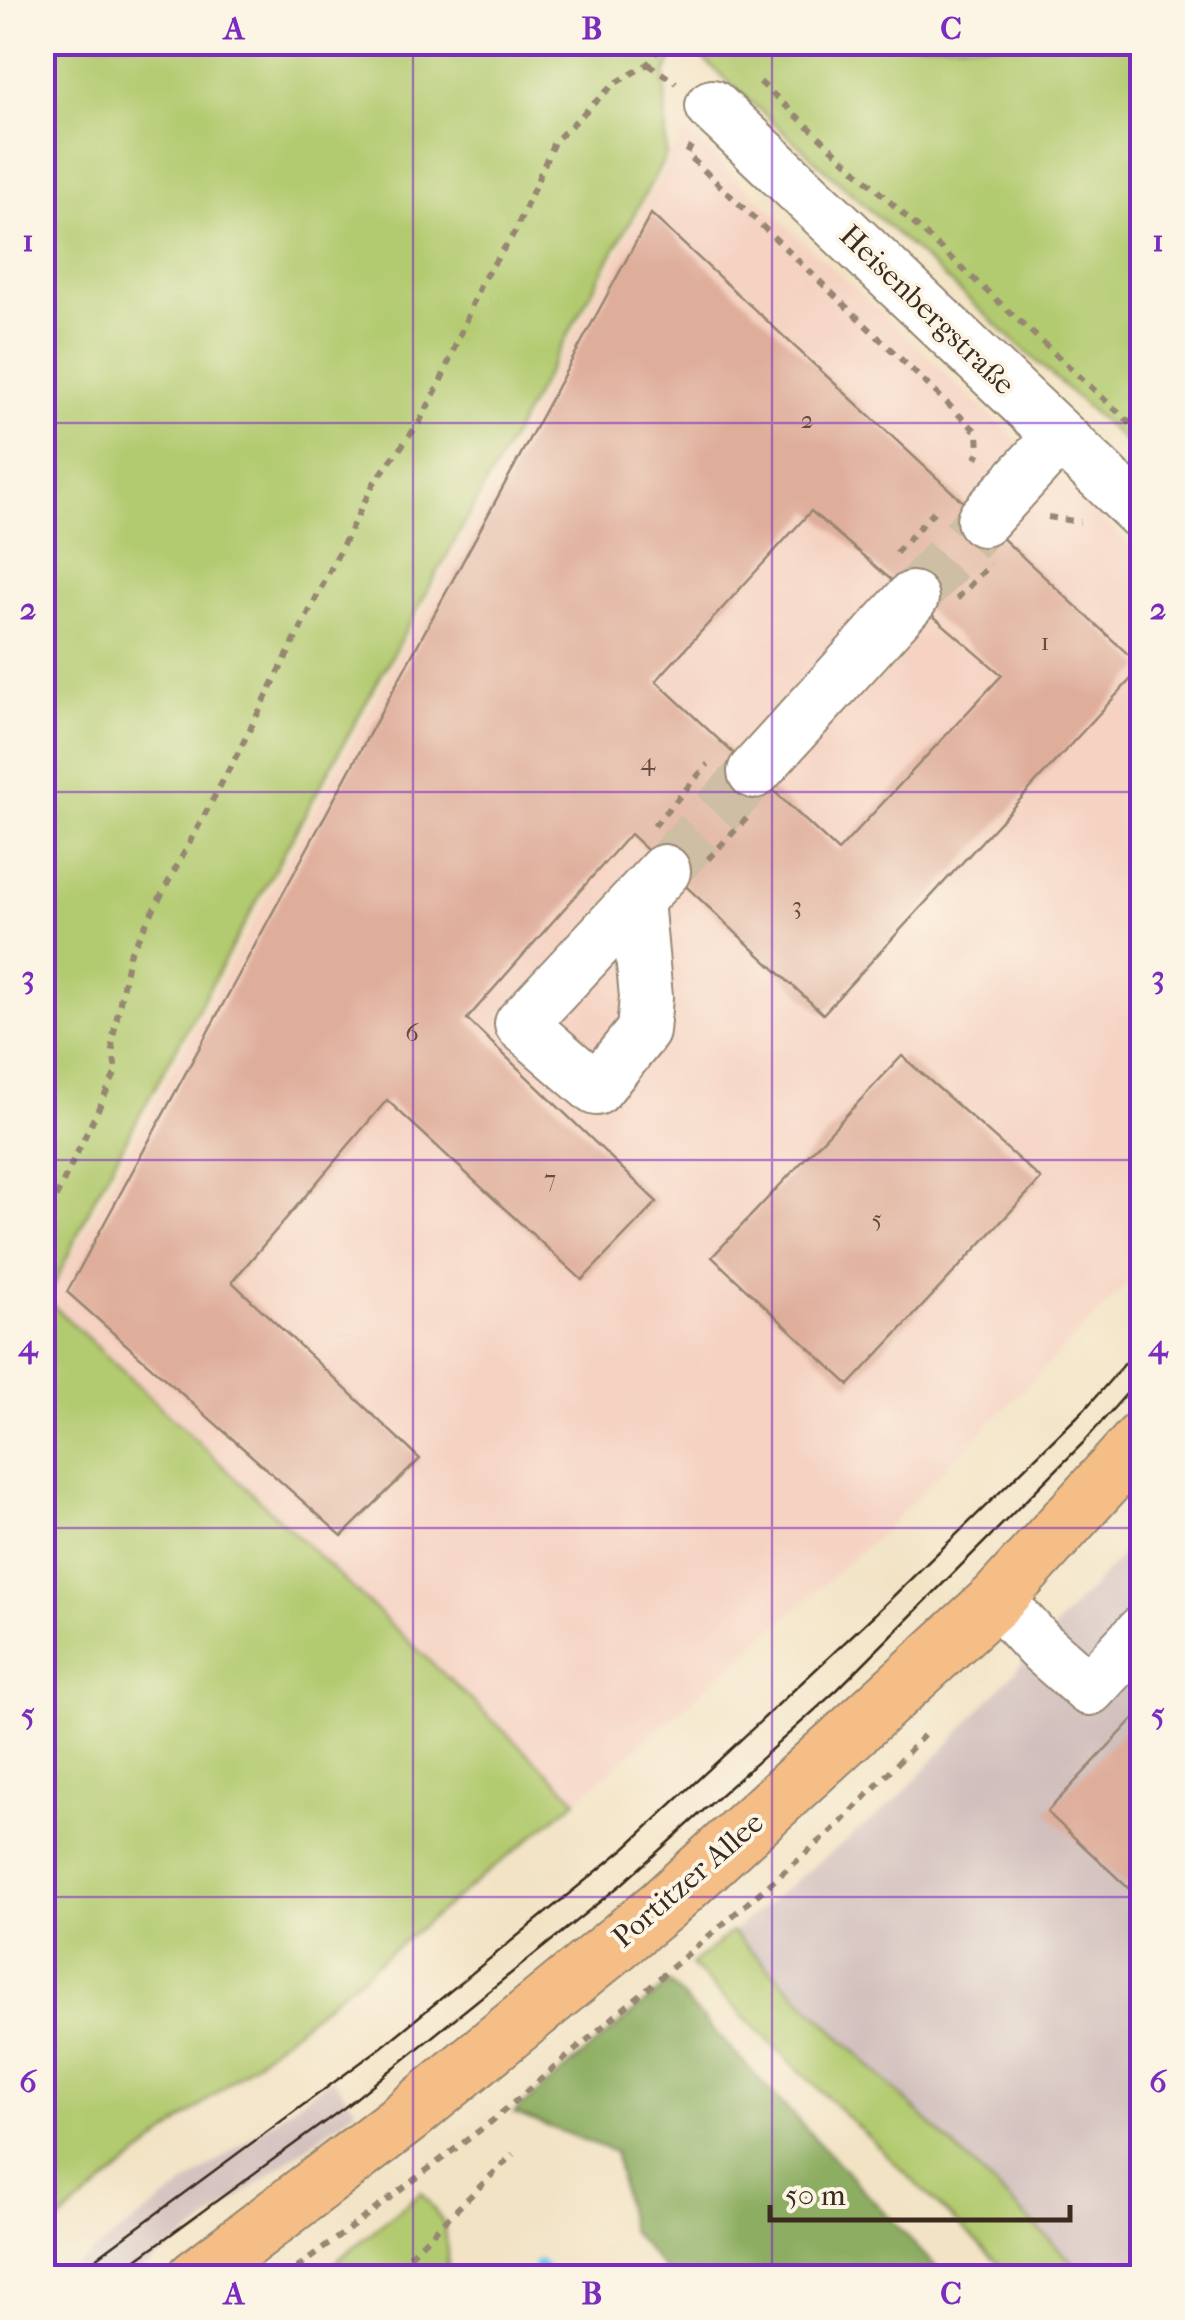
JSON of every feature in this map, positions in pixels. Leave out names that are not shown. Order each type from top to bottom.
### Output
[{"type":"main road","name":"Portitzer Allee","points":[[194,2278],[406,2117],[662,1906],[997,1600],[1142,1439]]},
{"type":"street","name":"Heisenbergstraße","points":[[712,106],[1059,437],[1130,532]]},
{"type":"street","points":[[983,520],[1059,437]]},
{"type":"street","points":[[754,772],[912,598]]},
{"type":"street","points":[[997,1600],[1038,1645],[1089,1689],[1142,1632]]},
{"type":"path","points":[[42,1226],[116,1072],[112,1043],[128,955],[240,749],[374,483],[419,423],[482,281],[515,232],[554,142],[614,84],[648,64],[663,42]]},
{"type":"path","points":[[754,77],[1142,434]]},
{"type":"path","points":[[712,106],[687,154],[978,433],[979,452],[974,463]]},
{"type":"path","points":[[1042,516],[1069,518],[1092,527]]},
{"type":"path","points":[[1130,532],[1142,573]]},
{"type":"path","points":[[284,2278],[492,2121]]},
{"type":"path","points":[[388,2278],[513,2154]]},
{"type":"shaded area","points":[[685,131],[1142,556],[1142,1269],[877,1537],[577,1800],[47,1300]]},
{"type":"shaded area","points":[[1142,1533],[1142,2277],[1088,2277],[732,1932],[898,1799]]},
{"type":"shaded area","points":[[332,2078],[356,2109],[205,2224],[131,2277],[59,2277]]},
{"type":"green space","points":[[43,42],[678,43],[665,75],[666,156],[97,1193],[47,1300],[577,1800],[43,2234]]},
{"type":"green space","points":[[686,43],[1142,43],[1142,457]]},
{"type":"green space","points":[[732,1932],[1088,2277],[1012,2277],[691,1965]]},
{"type":"green space","points":[[669,1983],[945,2277],[671,2277],[630,2230],[615,2152],[514,2113]]},
{"type":"green space","points":[[421,2192],[445,2224],[449,2277],[317,2277]]},
{"type":"building","points":[[651,214],[1142,667],[823,1014],[630,834],[467,1019],[657,1202],[582,1280],[387,1100],[232,1282],[420,1459],[342,1536],[67,1292]],"holes":[[[811,511],[1002,675],[838,851],[656,681]]]},
{"type":"building","points":[[902,1056],[1041,1179],[849,1385],[712,1257]]},
{"type":"building","points":[[1142,1710],[1142,1901],[1047,1812]]},
{"type":"waterway","points":[[539,2265],[550,2278]]},
{"type":"tunnel","points":[[912,598],[983,520]]},
{"type":"tunnel","points":[[664,871],[754,772]]},
{"type":"tram line","points":[[69,2278],[383,2046],[625,1848],[875,1614],[1085,1409],[1142,1344]]},
{"type":"tram line","points":[[111,2278],[345,2107],[623,1883],[837,1690],[1083,1443],[1142,1376]]}]
